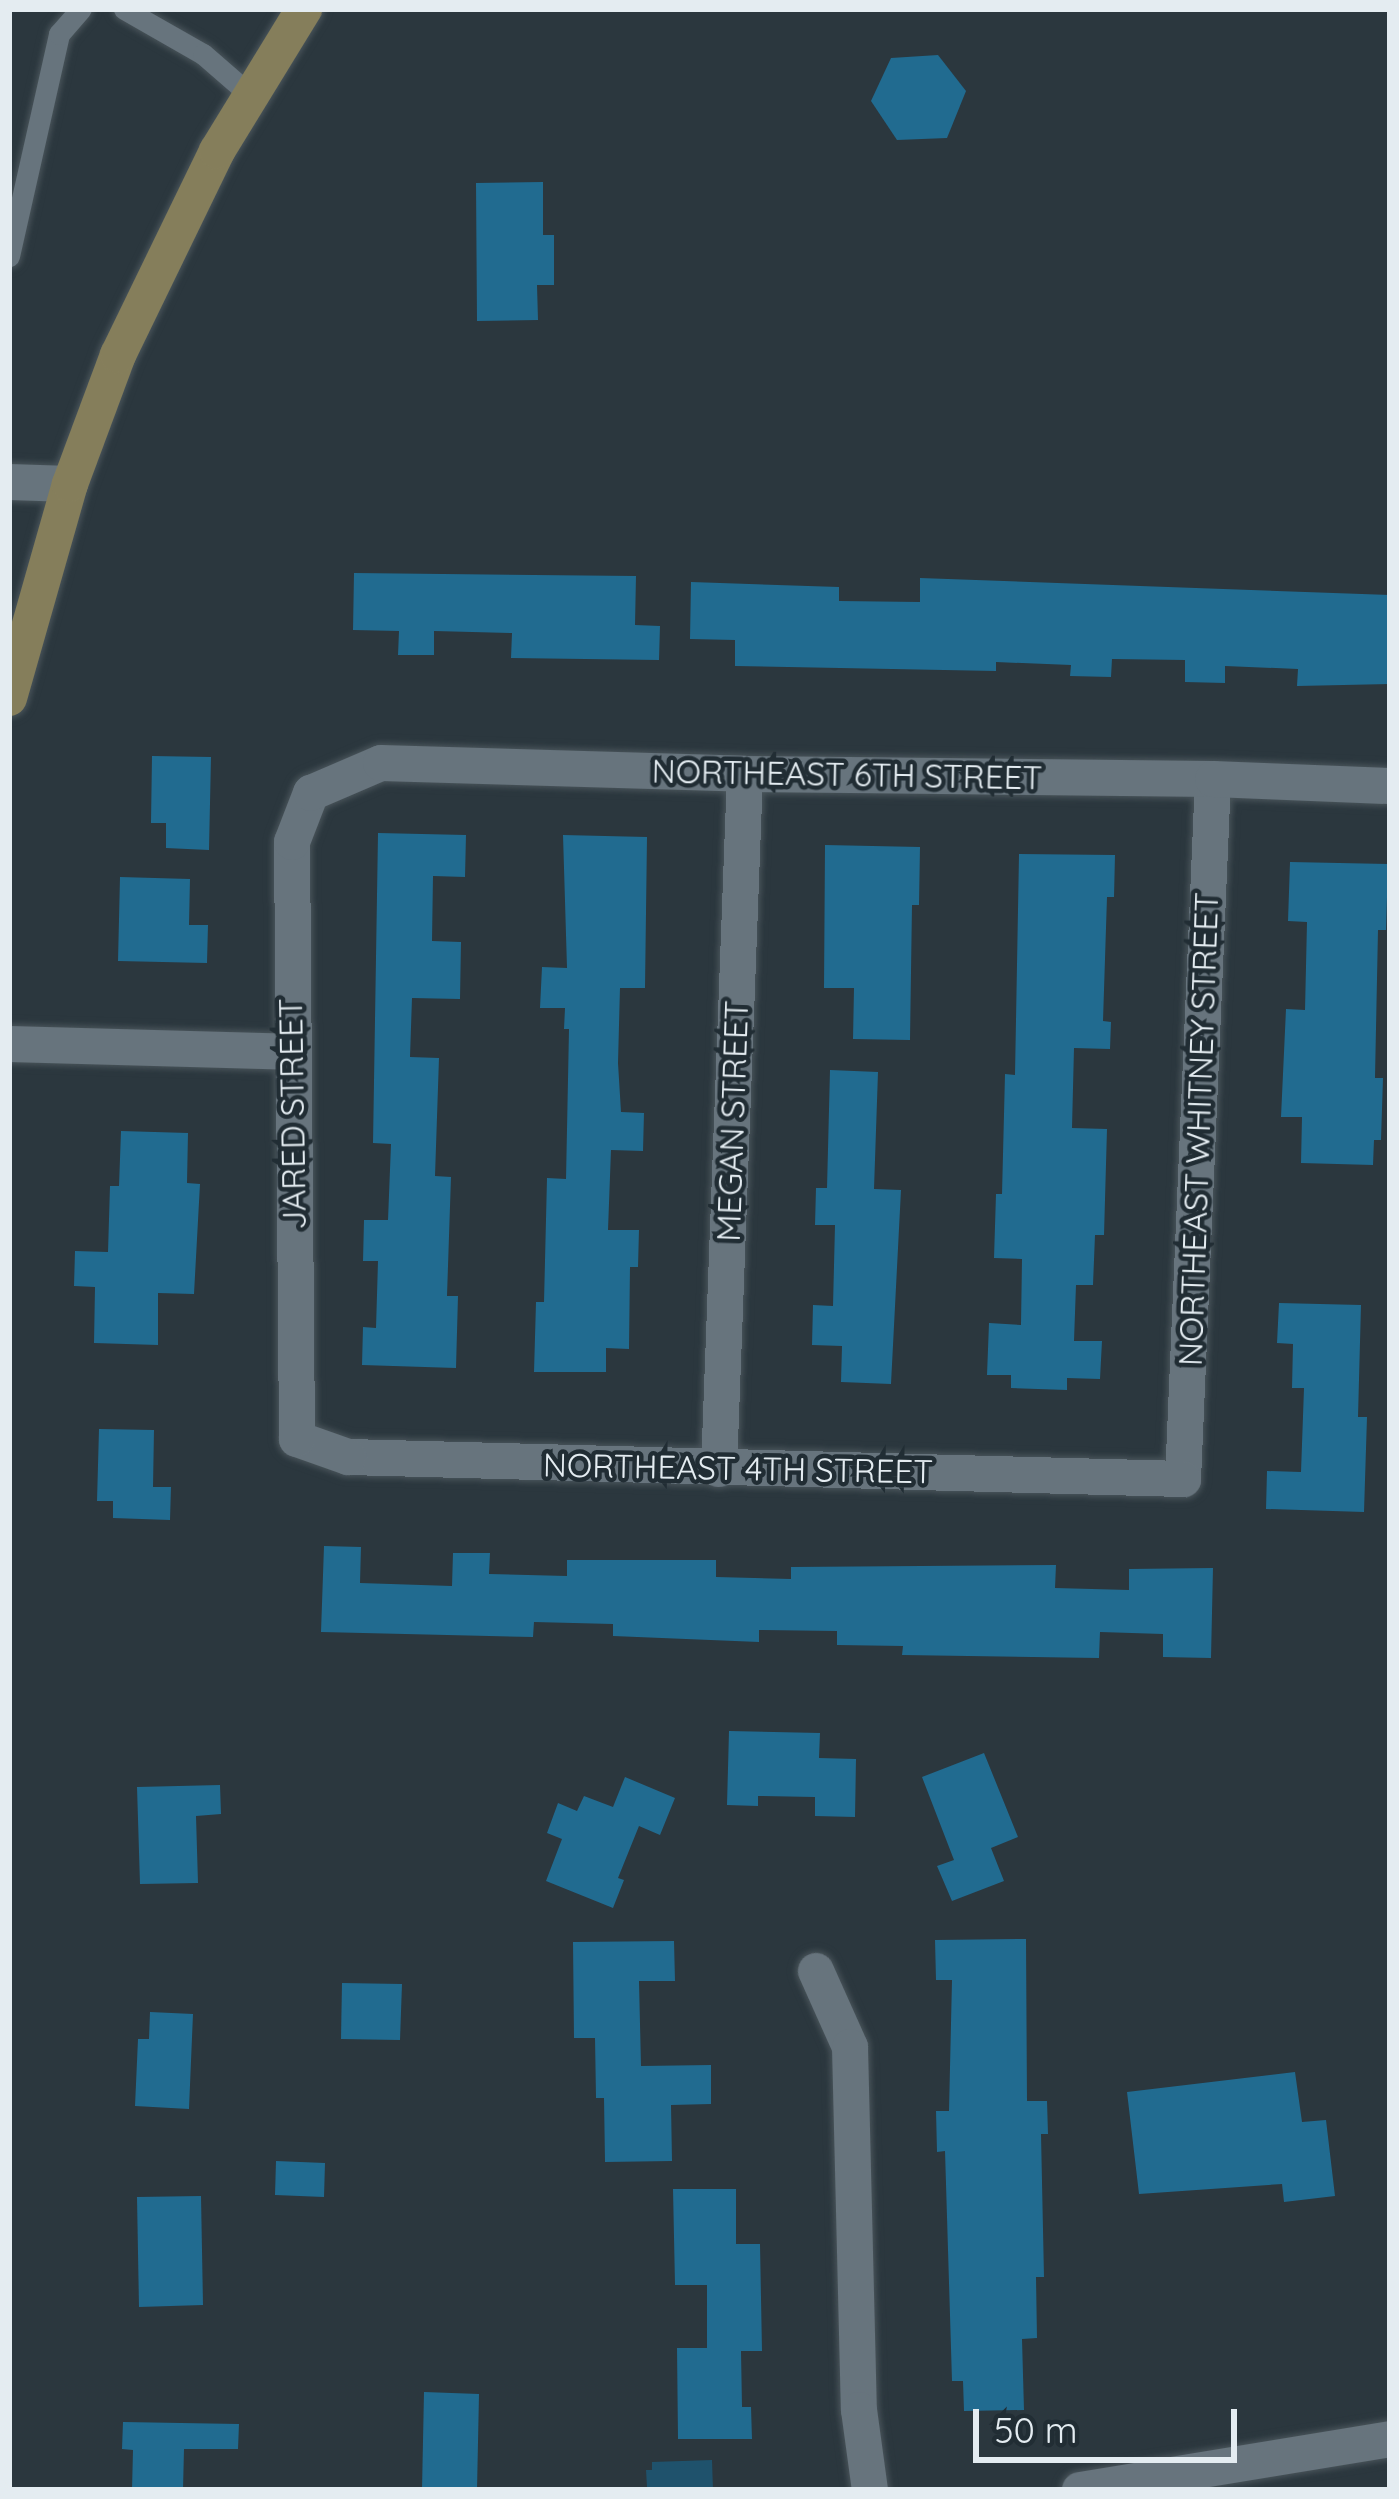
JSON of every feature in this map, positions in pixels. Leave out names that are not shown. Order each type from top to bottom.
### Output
[{"type":"main road","points":[[9,698],[70,484],[118,355],[249,94],[304,9]]},
{"type":"street","points":[[9,482],[70,484]]},
{"type":"street","name":"NORTHEAST 6TH STREET","points":[[311,793],[381,763],[1390,786]]},
{"type":"street","name":"MEGAN STREET","points":[[719,1469],[745,774]]},
{"type":"street","name":"NORTHEAST WHITNEY STREET","points":[[1183,1478],[1213,779]]},
{"type":"street","name":"JARED STREET","points":[[297,1438],[290,1052],[292,842],[311,793]]},
{"type":"street","points":[[9,1044],[290,1052]]},
{"type":"street","name":"NORTHEAST 4TH STREET","points":[[297,1438],[347,1457],[1183,1478]]},
{"type":"street","points":[[816,1971],[850,2047],[859,2410],[870,2490]]},
{"type":"street","points":[[1080,2490],[1178,2483],[1390,2439]]},
{"type":"lane","points":[[9,256],[59,34],[81,9]]},
{"type":"lane","points":[[124,9],[203,54],[249,94]]},
{"type":"water","points":[[712,2460],[713,2490],[647,2487],[646,2470],[652,2470],[652,2462]]},
{"type":"building","points":[[938,55],[966,91],[947,138],[897,140],[871,101],[891,58]]},
{"type":"building","points":[[543,182],[543,235],[554,235],[554,285],[537,285],[538,320],[477,321],[476,183]]},
{"type":"building","points":[[354,573],[636,576],[635,625],[660,626],[659,660],[511,658],[512,633],[434,631],[434,655],[398,655],[399,631],[353,630]]},
{"type":"building","points":[[920,578],[1390,595],[1390,684],[1297,686],[1298,669],[1225,666],[1225,683],[1185,682],[1185,660],[1112,659],[1111,677],[1070,676],[1071,665],[996,662],[996,671],[735,666],[735,640],[690,639],[691,582],[839,587],[839,601],[920,602]]},
{"type":"building","points":[[152,756],[211,757],[209,850],[166,848],[166,823],[151,823]]},
{"type":"building","points":[[378,833],[466,835],[465,877],[433,876],[432,941],[461,942],[460,999],[412,998],[410,1057],[439,1058],[435,1176],[451,1177],[447,1296],[458,1296],[456,1368],[362,1365],[363,1327],[376,1328],[378,1261],[363,1261],[364,1220],[388,1220],[391,1144],[373,1143]]},
{"type":"building","points":[[563,835],[647,837],[645,988],[620,988],[618,1063],[621,1112],[644,1113],[643,1151],[611,1150],[608,1230],[639,1230],[638,1267],[630,1267],[629,1349],[606,1348],[606,1372],[534,1372],[536,1302],[544,1302],[547,1178],[566,1179],[569,1029],[564,1029],[565,1008],[540,1008],[542,967],[567,968]]},
{"type":"building","points":[[825,845],[920,847],[919,905],[912,905],[910,1040],[853,1039],[854,988],[824,988]]},
{"type":"building","points":[[1019,854],[1115,855],[1114,897],[1107,897],[1103,1021],[1111,1022],[1110,1049],[1074,1048],[1072,1128],[1107,1129],[1104,1235],[1095,1235],[1093,1285],[1076,1285],[1074,1341],[1102,1341],[1100,1379],[1067,1378],[1067,1390],[1011,1388],[1011,1375],[987,1375],[989,1323],[1021,1325],[1022,1259],[994,1258],[996,1194],[1002,1194],[1005,1074],[1015,1075]]},
{"type":"building","points":[[1290,862],[1388,864],[1386,930],[1378,930],[1375,1078],[1383,1078],[1381,1140],[1374,1140],[1373,1165],[1301,1163],[1302,1117],[1281,1117],[1286,1009],[1305,1010],[1307,922],[1288,921]]},
{"type":"building","points":[[120,877],[190,879],[189,925],[208,925],[207,963],[118,961]]},
{"type":"building","points":[[830,1070],[878,1072],[874,1189],[901,1190],[891,1384],[841,1382],[842,1346],[812,1345],[813,1305],[833,1306],[835,1225],[815,1225],[816,1188],[827,1188]]},
{"type":"building","points":[[121,1131],[188,1133],[187,1183],[200,1184],[194,1294],[158,1293],[158,1345],[94,1343],[95,1287],[74,1286],[75,1251],[108,1252],[110,1186],[119,1186]]},
{"type":"building","points":[[1279,1303],[1361,1305],[1358,1417],[1367,1417],[1364,1512],[1266,1509],[1267,1471],[1301,1472],[1304,1388],[1292,1388],[1293,1344],[1277,1343]]},
{"type":"building","points":[[99,1429],[154,1430],[153,1487],[171,1487],[170,1520],[113,1518],[113,1501],[97,1501]]},
{"type":"building","points":[[324,1546],[361,1547],[360,1583],[452,1586],[453,1553],[490,1553],[489,1574],[567,1576],[567,1560],[716,1560],[716,1577],[791,1579],[791,1567],[1056,1565],[1055,1588],[1129,1590],[1129,1569],[1213,1568],[1211,1658],[1163,1657],[1163,1634],[1100,1632],[1099,1658],[902,1655],[903,1646],[837,1645],[837,1631],[759,1630],[759,1642],[613,1636],[613,1624],[534,1622],[533,1637],[321,1632]]},
{"type":"building","points":[[729,1731],[820,1733],[819,1758],[856,1759],[855,1817],[815,1816],[815,1797],[758,1796],[758,1806],[727,1805]]},
{"type":"building","points":[[984,1753],[1018,1837],[991,1848],[1004,1881],[952,1901],[937,1866],[954,1860],[922,1777]]},
{"type":"building","points":[[625,1777],[675,1798],[660,1835],[639,1826],[618,1878],[624,1880],[613,1908],[546,1881],[562,1839],[547,1833],[558,1803],[577,1811],[584,1796],[613,1807]]},
{"type":"building","points":[[220,1785],[221,1814],[196,1816],[198,1883],[140,1884],[137,1787]]},
{"type":"building","points":[[1026,1939],[1027,2101],[1047,2101],[1048,2134],[1041,2134],[1044,2277],[1036,2277],[1037,2338],[1022,2339],[1024,2410],[964,2411],[963,2381],[952,2381],[945,2151],[937,2152],[936,2111],[949,2111],[952,1980],[936,1980],[935,1940]]},
{"type":"building","points":[[674,1941],[675,1981],[639,1981],[641,2066],[711,2065],[711,2104],[671,2105],[672,2161],[605,2162],[604,2098],[596,2098],[595,2038],[574,2038],[573,1942]]},
{"type":"building","points":[[342,1983],[402,1984],[400,2040],[341,2039]]},
{"type":"building","points":[[150,2012],[193,2014],[189,2109],[135,2106],[138,2039],[149,2039]]},
{"type":"building","points":[[1295,2072],[1302,2122],[1326,2120],[1335,2196],[1284,2202],[1282,2184],[1139,2194],[1127,2092]]},
{"type":"building","points":[[276,2161],[325,2163],[324,2197],[275,2195]]},
{"type":"building","points":[[673,2189],[736,2189],[736,2244],[760,2244],[762,2351],[741,2351],[742,2407],[751,2407],[752,2439],[678,2439],[677,2348],[707,2348],[707,2285],[675,2285]]},
{"type":"building","points":[[201,2196],[203,2305],[139,2307],[137,2197]]},
{"type":"building","points":[[424,2392],[479,2394],[477,2490],[422,2490]]},
{"type":"building","points":[[123,2422],[239,2424],[238,2449],[184,2449],[183,2490],[132,2490],[133,2450],[122,2449]]}]
